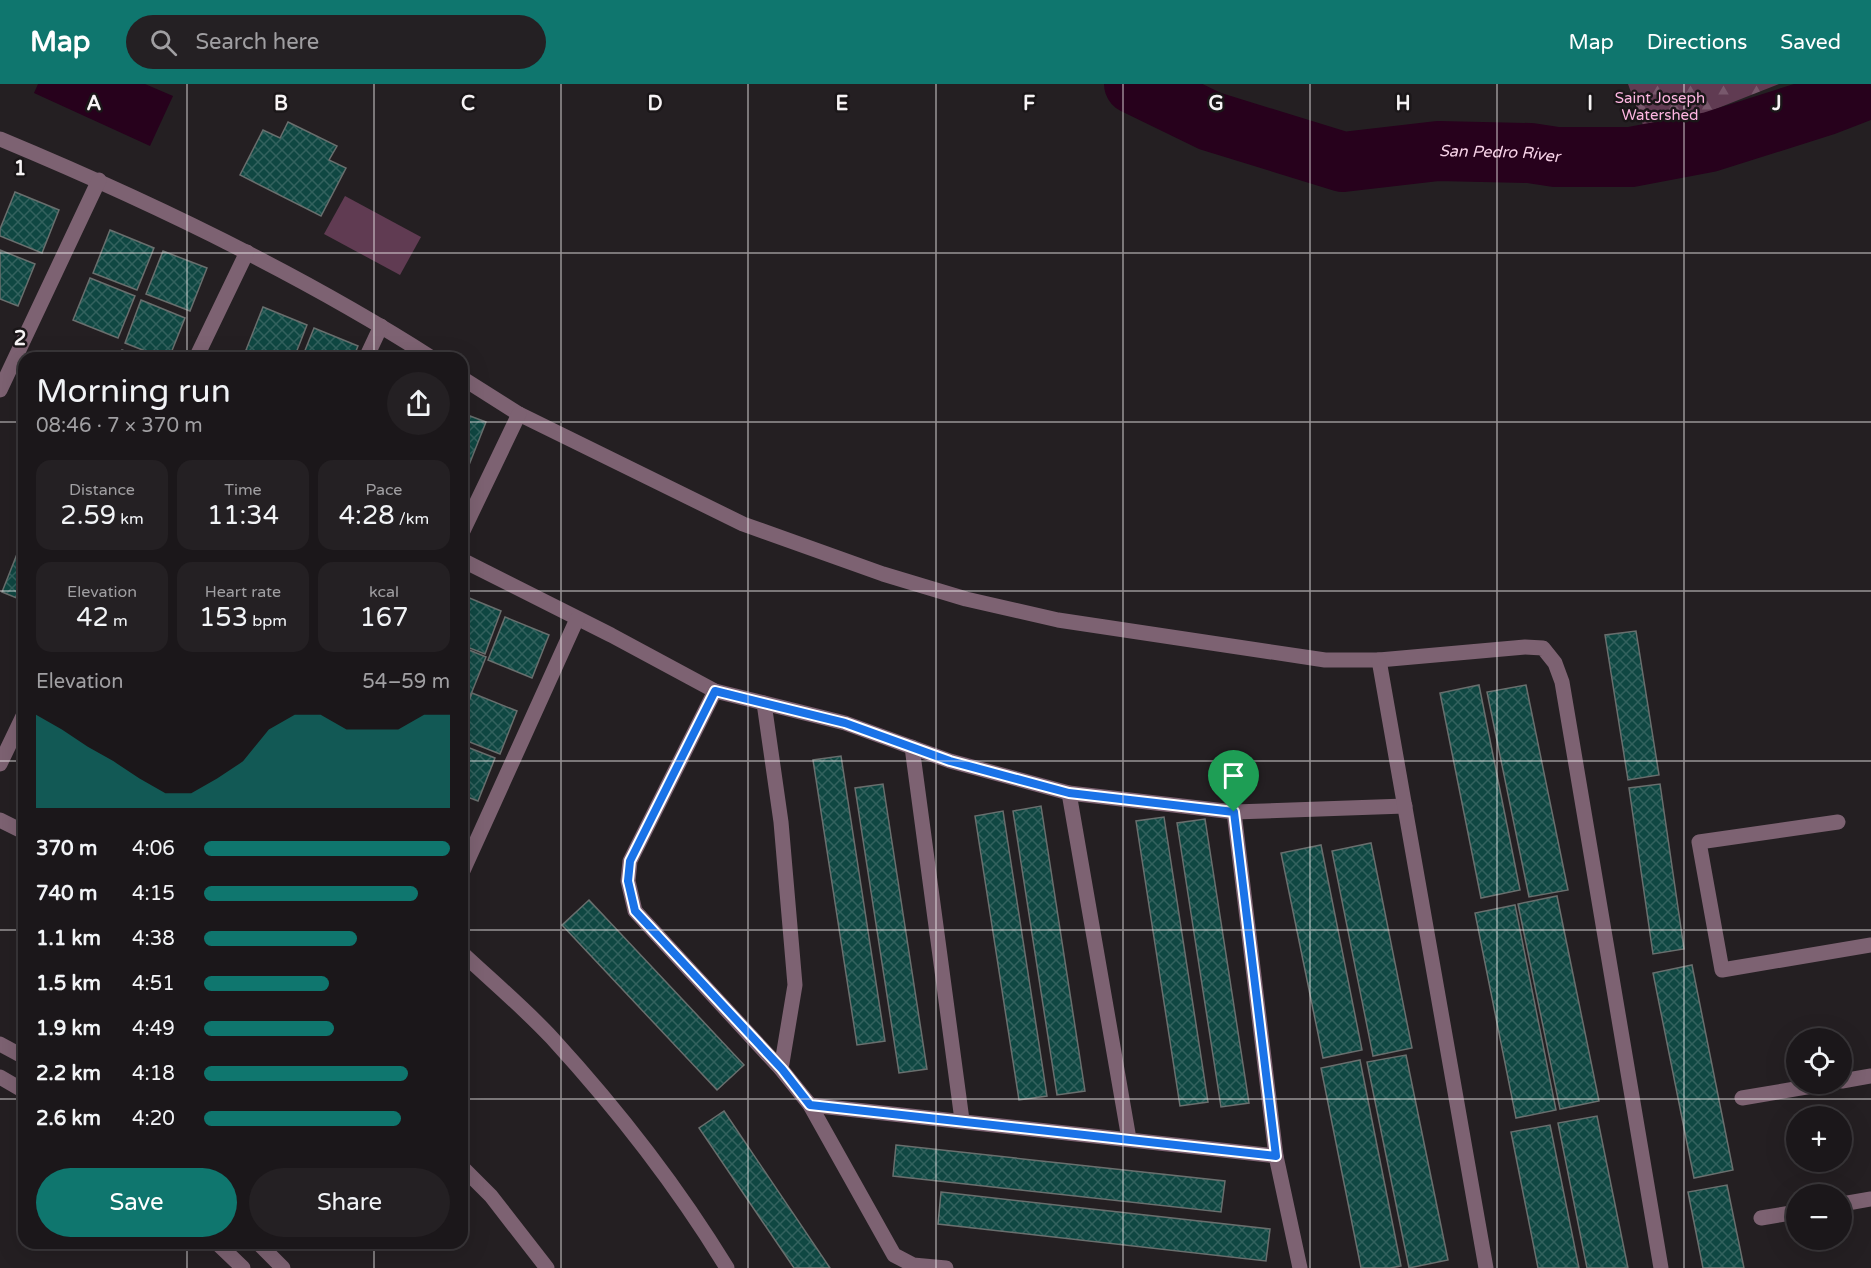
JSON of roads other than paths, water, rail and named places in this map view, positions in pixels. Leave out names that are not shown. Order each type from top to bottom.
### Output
[{"type":"street","points":[[0,139],[99,180],[247,252],[381,326],[422,352]]},
{"type":"street","points":[[0,390],[99,180]]},
{"type":"street","points":[[199,352],[247,252]]},
{"type":"street","points":[[369,352],[381,326]]},
{"type":"street","points":[[468,382],[519,414],[743,524],[883,574],[966,599],[1058,620],[1325,660],[1379,660],[1525,647],[1543,648],[1555,663],[1562,682],[1661,1268]]},
{"type":"street","points":[[468,520],[519,414]]},
{"type":"street","points":[[468,563],[611,635],[715,691],[845,723],[950,761],[1069,793],[1234,812],[1405,806]]},
{"type":"street","points":[[468,860],[577,619]]},
{"type":"street","points":[[1379,660],[1486,1268]]},
{"type":"street","points":[[715,691],[630,861],[628,881],[635,911],[782,1069],[810,1105],[894,1255],[913,1265],[946,1268]]},
{"type":"street","points":[[764,703],[781,822],[795,985],[782,1069]]},
{"type":"street","points":[[0,764],[18,726]]},
{"type":"street","points":[[912,747],[962,1120]]},
{"type":"street","points":[[1069,793],[1129,1139]]},
{"type":"street","points":[[1234,812],[1276,1156],[1300,1268]]},
{"type":"street","points":[[0,820],[18,829]]},
{"type":"street","points":[[1839,822],[1699,842],[1722,970],[1871,945]]},
{"type":"street","points":[[468,959],[550,1036],[597,1089],[702,1226],[727,1268]]},
{"type":"street","points":[[0,1044],[18,1054]]},
{"type":"street","points":[[1852,1079],[1871,1076]]},
{"type":"street","points":[[0,1077],[18,1088]]},
{"type":"street","points":[[1742,1098],[1786,1090]]},
{"type":"street","points":[[810,1105],[1276,1156]]},
{"type":"street","points":[[468,1173],[491,1197],[547,1268]]},
{"type":"street","points":[[1852,1202],[1871,1199]]},
{"type":"street","points":[[1761,1218],[1786,1214]]},
{"type":"street","points":[[223,1249],[243,1268]]},
{"type":"street","points":[[264,1249],[283,1268]]},
{"type":"waterway","name":"San Pedro River","points":[[1134,84],[1210,121],[1343,162],[1438,151],[1530,153],[1556,157],[1631,157],[1710,142],[1824,106],[1871,88]]},
{"type":"park label","name":"Saint Joseph Watershed","points":[[1660,106]]}]
